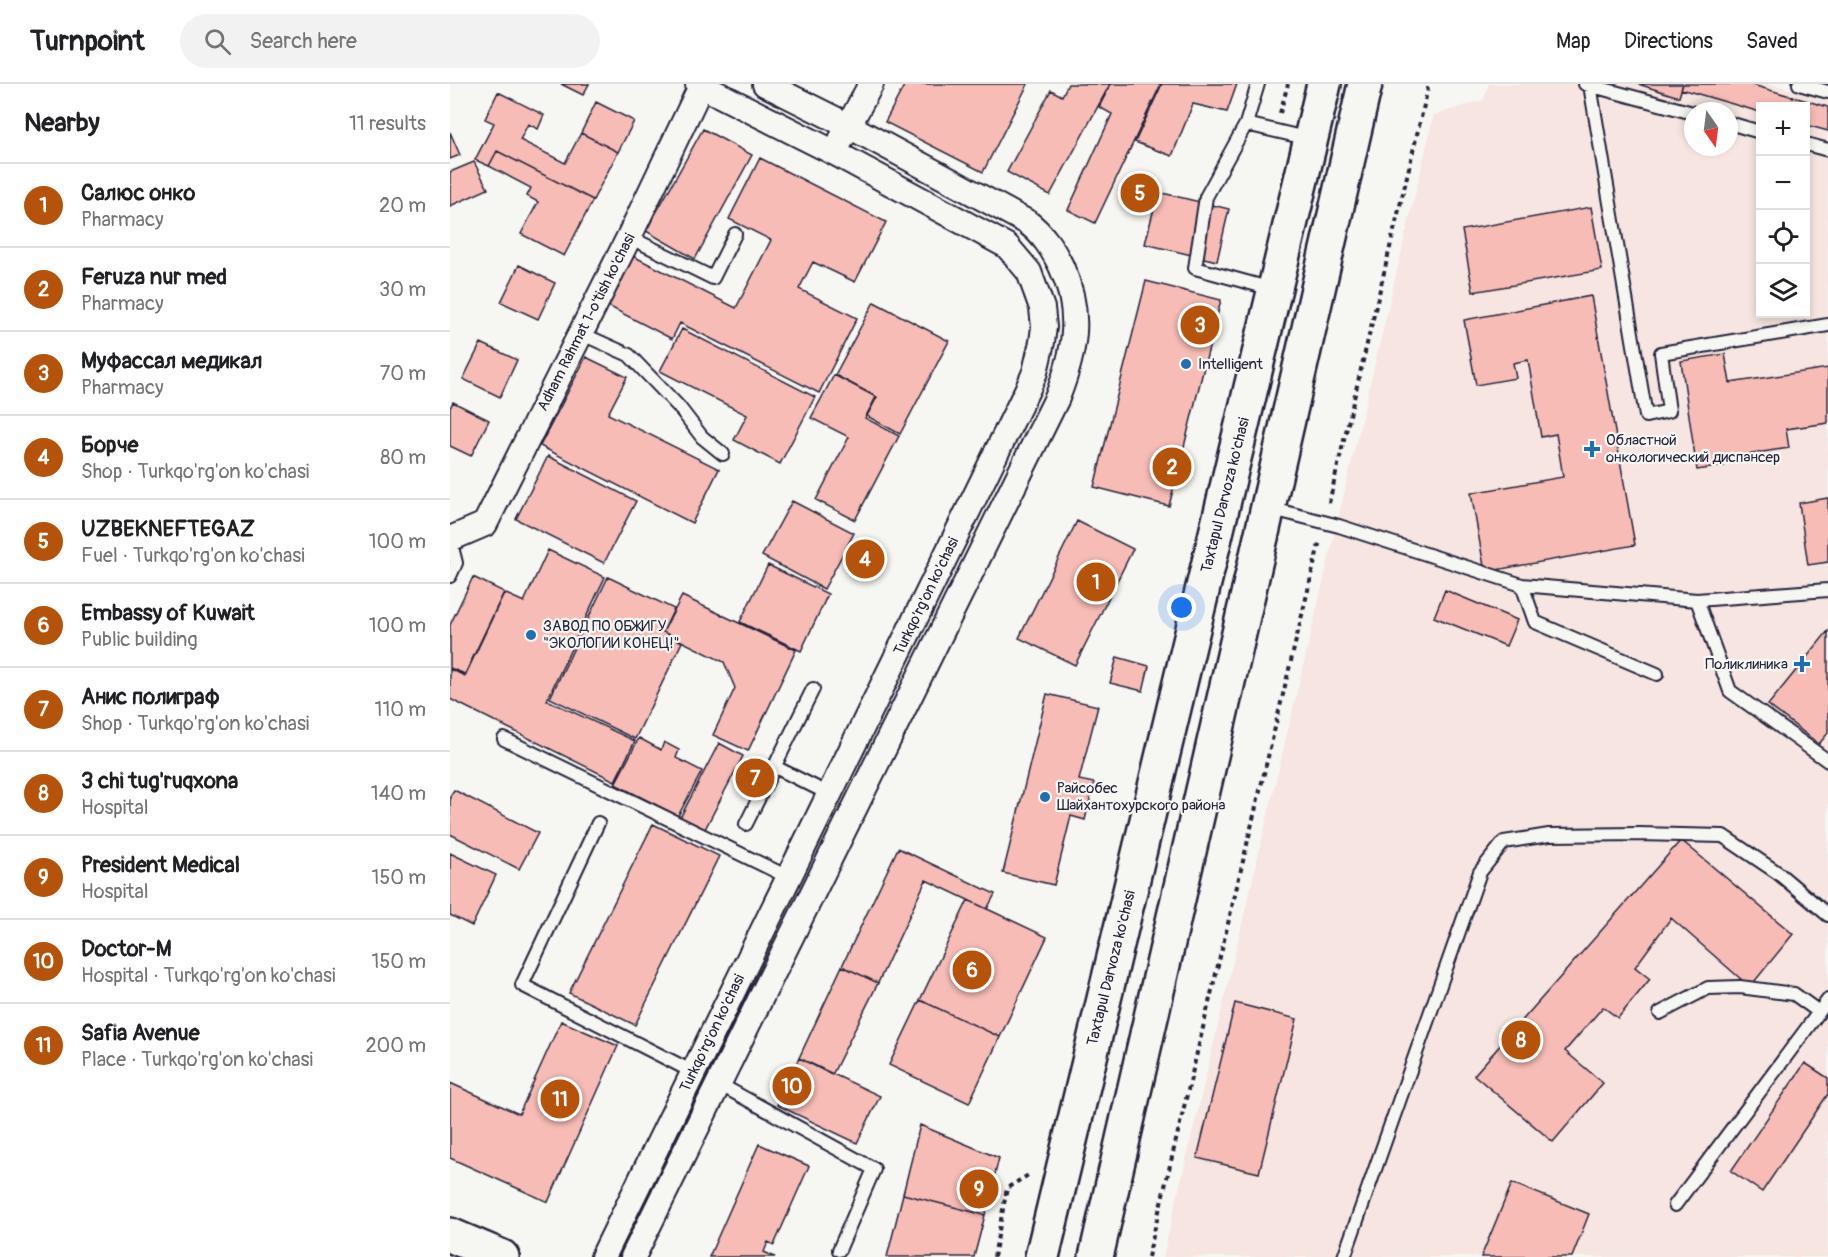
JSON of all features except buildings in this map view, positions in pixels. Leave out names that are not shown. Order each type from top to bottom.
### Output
[{"type":"main road","name":"Taxtapul Darvoza ko'chasi","points":[[1042,1257],[1324,84]]},
{"type":"main road","points":[[1096,1257],[1365,84]]},
{"type":"main road","points":[[450,1235],[502,1257]]},
{"type":"street","name":"Turkqo'rg'on ko'chasi","points":[[603,1257],[1029,386],[1039,356],[1044,327],[1042,308],[1029,272],[1007,246],[835,153],[700,84]]},
{"type":"street","name":"Adham Rahmat 1-o'tish ko'chasi","points":[[450,539],[485,524],[630,237],[700,84]]},
{"type":"street","name":"Turkqo'rg'on ko'chasi","points":[[633,1257],[1057,398],[1073,346],[1075,314],[1066,278],[1050,246],[1036,229],[849,126],[765,84]]},
{"type":"street","points":[[835,153],[871,84]]},
{"type":"lane","points":[[1257,84],[1246,124],[1206,197],[1195,268],[1275,290]]},
{"type":"lane","points":[[1799,84],[1828,92]]},
{"type":"lane","points":[[1684,111],[1588,85],[1646,416],[1669,411],[1661,352],[1828,325]]},
{"type":"lane","points":[[1246,124],[1311,140]]},
{"type":"lane","points":[[1738,126],[1756,131]]},
{"type":"lane","points":[[1810,145],[1828,150]]},
{"type":"lane","points":[[630,237],[713,278],[735,234]]},
{"type":"lane","points":[[580,333],[629,355],[679,407],[702,437],[723,454]]},
{"type":"lane","points":[[1268,507],[1324,522],[1522,585],[1697,600],[1828,590]]},
{"type":"lane","points":[[450,539],[456,563],[450,576]]},
{"type":"lane","points":[[1522,585],[1535,622],[1657,674]]},
{"type":"lane","points":[[1697,600],[1730,691],[1828,761]]},
{"type":"lane","points":[[746,824],[813,690]]},
{"type":"lane","points":[[504,739],[788,877]]},
{"type":"lane","points":[[773,766],[829,794]]},
{"type":"lane","points":[[598,823],[522,985],[693,1072]]},
{"type":"lane","points":[[1344,1257],[1479,872],[1504,842],[1549,835],[1723,836],[1778,873],[1828,915]]},
{"type":"lane","points":[[1660,1013],[1708,988],[1740,987],[1794,994],[1819,1011]]},
{"type":"lane","points":[[1675,1204],[1828,1000]]},
{"type":"lane","points":[[718,1084],[874,1169],[839,1250]]},
{"type":"path","points":[[1148,1257],[1430,84]]},
{"type":"shaded area","points":[[1489,84],[1772,84],[1828,100],[1828,1257],[1163,1257],[1434,115],[1484,100]]},
{"type":"place","name":"UZBEKNEFTEGAZ","points":[[1140,193]]},
{"type":"place","name":"Муфассал медикал","points":[[1200,325]]},
{"type":"place","name":"Intelligent","points":[[1186,364]]},
{"type":"place","name":"Областной онкологический диспансер","points":[[1592,449]]},
{"type":"place","name":"Feruza nur med","points":[[1172,467]]},
{"type":"place","name":"Борче","points":[[865,559]]},
{"type":"place","name":"Салюс онко","points":[[1096,582]]},
{"type":"place","name":"ЗАВОД ПО ОБЖИГУ \"ЭКОЛОГИИ КОНЕЦ!\"","points":[[531,635]]},
{"type":"place","name":"Поликлиника","points":[[1802,664]]},
{"type":"place","name":"Анис полиграф","points":[[755,778]]},
{"type":"place","name":"Райсобес Шайхантохурского района","points":[[1045,797]]},
{"type":"place","name":"Embassy of Kuwait","points":[[972,970]]},
{"type":"place","name":"3 chi tug'ruqxona","points":[[1521,1040]]},
{"type":"place","name":"Doctor-M","points":[[792,1086]]},
{"type":"place","name":"Safia Avenue","points":[[560,1099]]},
{"type":"place","name":"President Medical","points":[[979,1189]]}]
